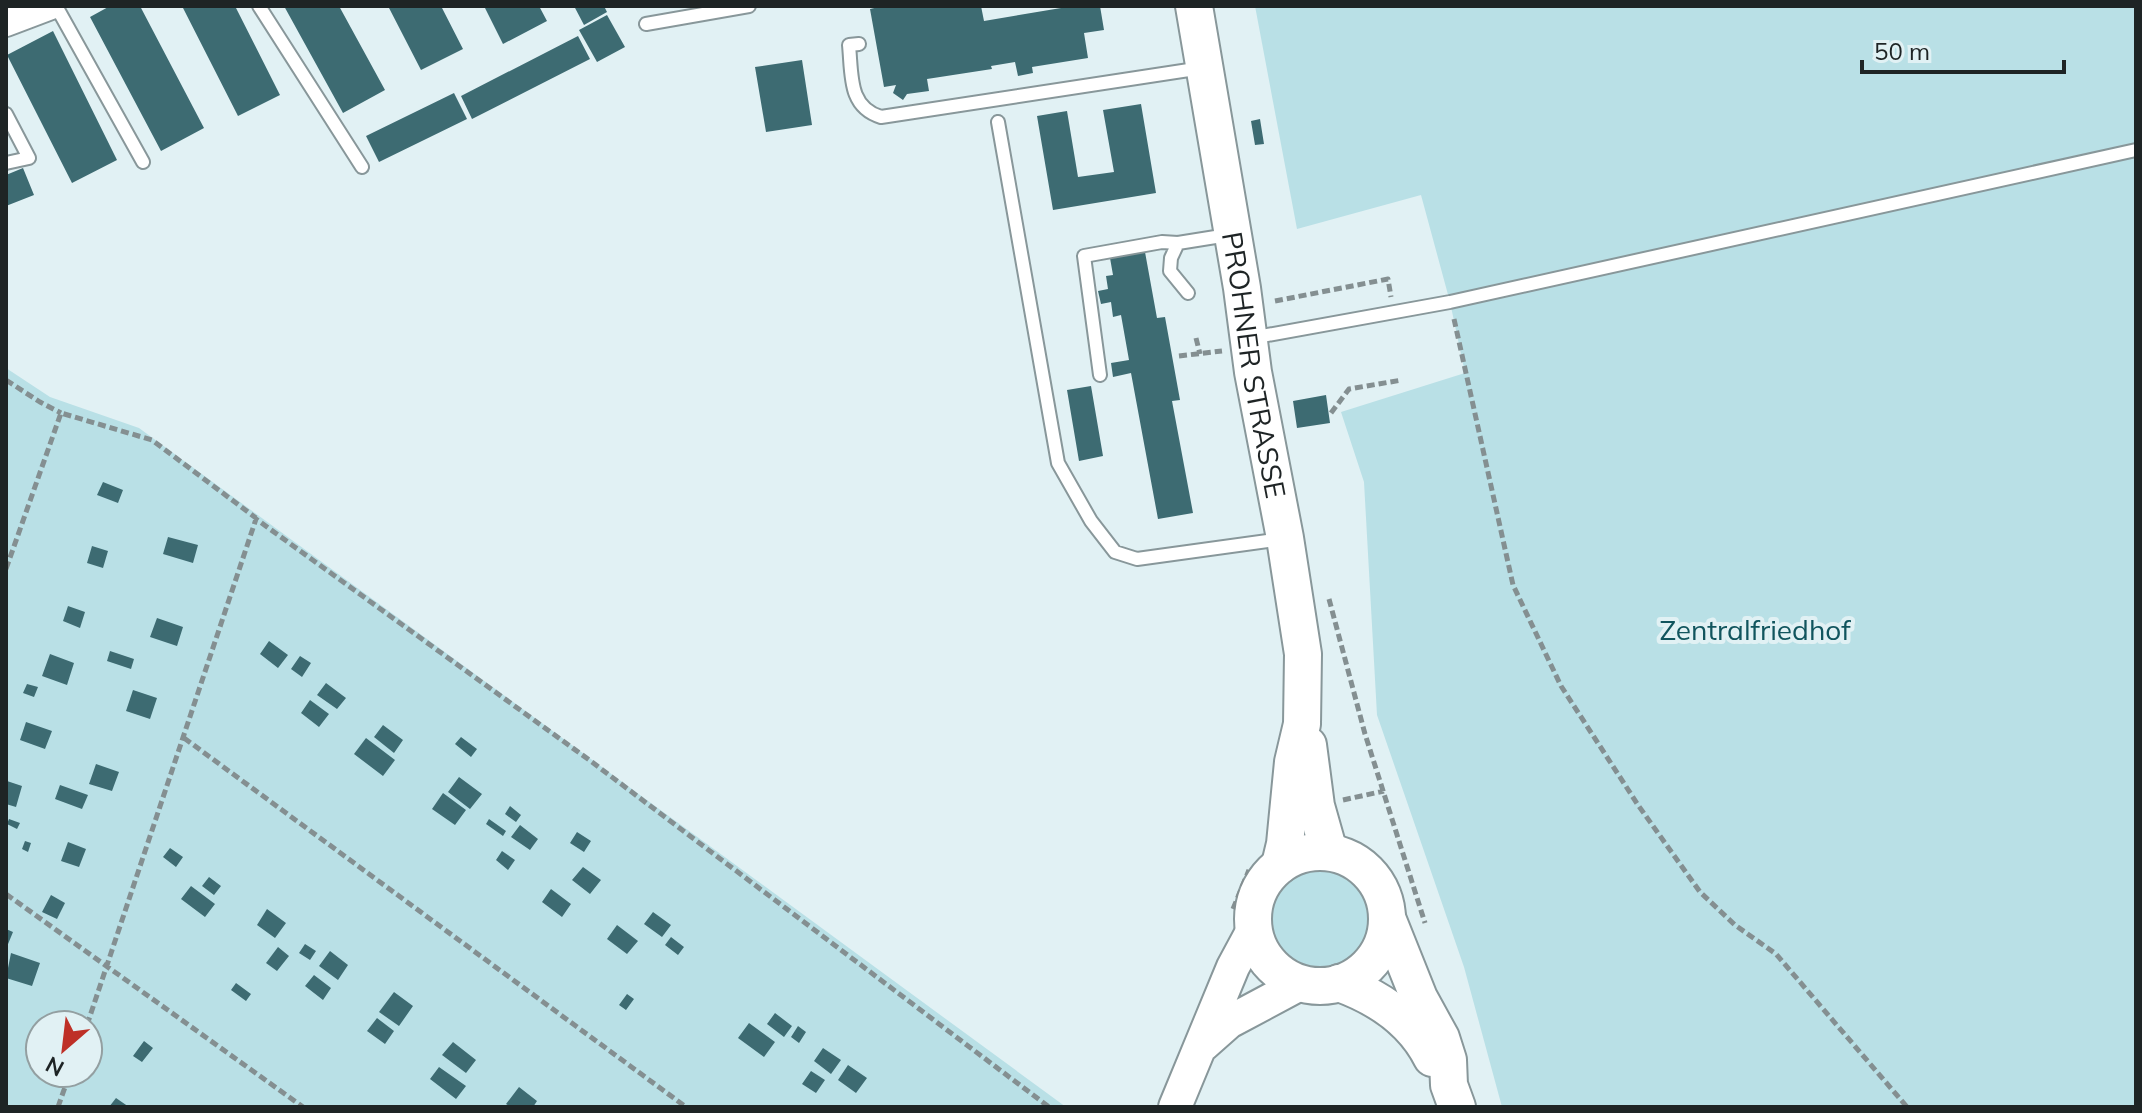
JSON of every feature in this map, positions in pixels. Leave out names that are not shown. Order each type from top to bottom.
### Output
[{"type":"main road","name":"PROHNER STRASSE","points":[[1194,6],[1233,235],[1239,345],[1285,538],[1303,654],[1302,724],[1293,762],[1285,844],[1266,865]]},
{"type":"main road","name":"PROHNER STRASSE","points":[[1302,724],[1312,757],[1316,806],[1329,852]]},
{"type":"main road","points":[[1329,852],[1344,856],[1370,874],[1385,902],[1387,918],[1379,951],[1369,965],[1339,983],[1320,986],[1287,978],[1265,957],[1241,924],[1254,910],[1258,893],[1268,877],[1266,865],[1329,852]]},
{"type":"main road","points":[[1387,918],[1419,998],[1441,1038],[1453,1096]]},
{"type":"main road","points":[[1339,983],[1372,997],[1416,1031],[1453,1096]]},
{"type":"street","points":[[6,23],[53,6]]},
{"type":"street","points":[[1175,1107],[1242,948],[1241,924]]},
{"type":"street","points":[[1200,1047],[1229,1022],[1302,983]]},
{"type":"lane","points":[[53,6],[143,162]]},
{"type":"lane","points":[[259,6],[362,167]]},
{"type":"lane","points":[[646,24],[749,6]]},
{"type":"lane","points":[[859,44],[849,45],[854,92],[861,107],[881,117],[1205,68]]},
{"type":"lane","points":[[6,114],[29,158],[6,163]]},
{"type":"lane","points":[[998,122],[1058,463],[1091,521],[1115,552],[1137,559],[1285,538]]},
{"type":"lane","points":[[1239,345],[1450,302],[2136,150]]},
{"type":"lane","points":[[1100,375],[1084,256],[1162,242],[1178,243],[1233,235]]},
{"type":"lane","points":[[1178,243],[1171,258],[1170,271],[1188,293]]},
{"type":"path","points":[[1179,356],[1239,345],[1270,302],[1388,279],[1394,313]]},
{"type":"path","points":[[1268,293],[1270,302]]},
{"type":"path","points":[[1450,302],[1513,585],[1561,686],[1638,805],[1700,892],[1735,925],[1776,954],[1907,1107]]},
{"type":"path","points":[[1196,338],[1200,354]]},
{"type":"path","points":[[6,380],[61,413],[152,440],[592,762],[1049,1107]]},
{"type":"path","points":[[1331,413],[1349,389],[1402,380]]},
{"type":"path","points":[[6,569],[61,413]]},
{"type":"path","points":[[92,1009],[256,519]]},
{"type":"path","points":[[1325,585],[1365,734],[1429,936]]},
{"type":"path","points":[[184,738],[686,1107]]},
{"type":"path","points":[[1241,924],[1266,865]]},
{"type":"path","points":[[6,894],[303,1107]]},
{"type":"green space","name":"Zentralfriedhof","points":[[1255,6],[2136,6],[2136,1107],[1502,1107],[1464,967],[1377,715],[1364,482],[1341,412],[1465,373],[1450,302],[1421,195],[1297,229]]},
{"type":"green space","points":[[6,368],[50,397],[139,428],[1066,1107],[6,1107]]},
{"type":"green space","points":[[1320,865],[1340,869],[1357,880],[1368,897],[1372,917],[1368,937],[1357,954],[1340,965],[1320,969],[1300,965],[1283,954],[1272,937],[1268,917],[1272,897],[1283,880],[1300,869]]},
{"type":"building","points":[[110,6],[140,6],[204,128],[161,151],[90,17]]},
{"type":"building","points":[[182,6],[235,6],[280,95],[238,116]]},
{"type":"building","points":[[284,6],[339,6],[385,90],[343,113]]},
{"type":"building","points":[[388,6],[441,6],[463,49],[421,70]]},
{"type":"building","points":[[484,6],[539,6],[547,21],[503,44]]},
{"type":"building","points":[[574,6],[604,6],[607,12],[584,25]]},
{"type":"building","points":[[883,6],[981,6],[984,21],[1073,6],[1100,6],[1104,30],[1084,33],[1088,58],[1032,67],[1033,73],[1018,76],[1015,62],[991,66],[992,69],[927,79],[929,91],[907,94],[903,100],[893,93],[896,85],[884,87],[870,9]]},
{"type":"building","points":[[607,15],[625,47],[597,62],[579,30]]},
{"type":"building","points":[[53,31],[117,160],[72,183],[7,55]]},
{"type":"building","points":[[578,36],[590,59],[472,119],[461,96]]},
{"type":"building","points":[[802,60],[812,125],[766,132],[755,67]]},
{"type":"building","points":[[454,93],[467,119],[379,162],[366,136]]},
{"type":"building","points":[[1141,104],[1156,193],[1053,210],[1037,116],[1067,111],[1078,177],[1114,172],[1103,110]]},
{"type":"building","points":[[1260,119],[1264,144],[1255,145],[1251,121]]},
{"type":"building","points":[[23,168],[34,195],[6,206],[6,175]]},
{"type":"building","points":[[1145,252],[1157,318],[1165,317],[1180,400],[1172,401],[1193,513],[1158,519],[1131,373],[1113,377],[1111,363],[1129,360],[1121,315],[1113,317],[1111,302],[1101,304],[1098,291],[1108,289],[1106,276],[1113,275],[1110,258]]},
{"type":"building","points":[[1091,386],[1103,456],[1079,461],[1067,390]]},
{"type":"building","points":[[1326,395],[1330,423],[1297,428],[1293,401]]},
{"type":"building","points":[[103,482],[123,490],[118,503],[97,495]]},
{"type":"building","points":[[168,537],[198,545],[193,563],[163,554]]},
{"type":"building","points":[[92,546],[108,551],[103,568],[87,563]]},
{"type":"building","points":[[68,606],[85,612],[80,628],[63,621]]},
{"type":"building","points":[[157,618],[183,627],[177,646],[150,637]]},
{"type":"building","points":[[269,641],[288,655],[278,668],[260,654]]},
{"type":"building","points":[[110,651],[134,659],[131,669],[107,661]]},
{"type":"building","points":[[50,654],[74,663],[67,685],[42,676]]},
{"type":"building","points":[[300,656],[311,663],[302,677],[291,669]]},
{"type":"building","points":[[326,683],[346,698],[337,709],[317,695]]},
{"type":"building","points":[[27,684],[38,687],[34,697],[23,693]]},
{"type":"building","points":[[133,690],[157,698],[150,719],[126,711]]},
{"type":"building","points":[[310,700],[329,714],[319,727],[301,713]]},
{"type":"building","points":[[26,722],[52,731],[45,749],[20,740]]},
{"type":"building","points":[[383,725],[403,740],[394,753],[374,737]]},
{"type":"building","points":[[461,737],[477,749],[471,757],[455,744]]},
{"type":"building","points":[[366,738],[395,760],[383,776],[354,754]]},
{"type":"building","points":[[96,764],[119,772],[112,791],[89,784]]},
{"type":"building","points":[[459,777],[482,794],[470,809],[448,792]]},
{"type":"building","points":[[7,781],[22,786],[16,807],[6,804]]},
{"type":"building","points":[[60,785],[88,795],[82,809],[55,799]]},
{"type":"building","points":[[443,793],[466,810],[455,825],[432,809]]},
{"type":"building","points":[[510,806],[521,815],[516,822],[505,814]]},
{"type":"building","points":[[9,819],[20,823],[17,829],[7,824]]},
{"type":"building","points":[[489,819],[506,831],[503,836],[486,824]]},
{"type":"building","points":[[520,825],[538,839],[530,850],[511,837]]},
{"type":"building","points":[[577,832],[591,841],[584,852],[570,843]]},
{"type":"building","points":[[25,841],[31,843],[28,852],[22,849]]},
{"type":"building","points":[[68,842],[86,849],[79,867],[61,861]]},
{"type":"building","points":[[170,848],[183,857],[176,867],[163,857]]},
{"type":"building","points":[[502,851],[515,860],[508,870],[496,860]]},
{"type":"building","points":[[583,867],[601,880],[590,894],[572,880]]},
{"type":"building","points":[[209,877],[221,886],[214,895],[202,886]]},
{"type":"building","points":[[191,886],[215,904],[205,917],[181,899]]},
{"type":"building","points":[[551,889],[571,904],[562,917],[542,902]]},
{"type":"building","points":[[51,895],[65,903],[57,919],[42,912]]},
{"type":"building","points":[[267,909],[286,923],[275,938],[257,925]]},
{"type":"building","points":[[653,912],[671,925],[662,937],[644,924]]},
{"type":"building","points":[[617,925],[638,941],[627,954],[607,939]]},
{"type":"building","points":[[6,929],[13,932],[6,949]]},
{"type":"building","points":[[671,937],[684,947],[678,955],[665,945]]},
{"type":"building","points":[[305,944],[316,951],[310,960],[299,953]]},
{"type":"building","points":[[278,947],[289,956],[277,971],[266,963]]},
{"type":"building","points":[[330,951],[348,965],[338,980],[319,966]]},
{"type":"building","points":[[11,953],[40,963],[32,986],[6,978]]},
{"type":"building","points":[[314,975],[331,988],[323,1000],[305,986]]},
{"type":"building","points":[[236,983],[251,994],[246,1001],[231,990]]},
{"type":"building","points":[[394,992],[413,1006],[399,1026],[379,1012]]},
{"type":"building","points":[[627,994],[634,999],[626,1010],[619,1005]]},
{"type":"building","points":[[775,1013],[792,1026],[784,1037],[767,1024]]},
{"type":"building","points":[[377,1018],[394,1031],[385,1044],[367,1031]]},
{"type":"building","points":[[749,1023],[775,1042],[764,1057],[738,1038]]},
{"type":"building","points":[[798,1026],[806,1032],[799,1043],[791,1037]]},
{"type":"building","points":[[144,1041],[153,1048],[142,1062],[133,1056]]},
{"type":"building","points":[[453,1042],[476,1060],[466,1073],[442,1055]]},
{"type":"building","points":[[823,1048],[841,1060],[831,1074],[814,1061]]},
{"type":"building","points":[[848,1065],[867,1078],[856,1093],[838,1080]]},
{"type":"building","points":[[439,1067],[466,1086],[456,1099],[430,1079]]},
{"type":"building","points":[[811,1071],[825,1080],[816,1093],[802,1084]]},
{"type":"building","points":[[519,1087],[537,1101],[533,1107],[511,1107],[506,1104]]},
{"type":"building","points":[[116,1098],[129,1107],[109,1107]]}]
